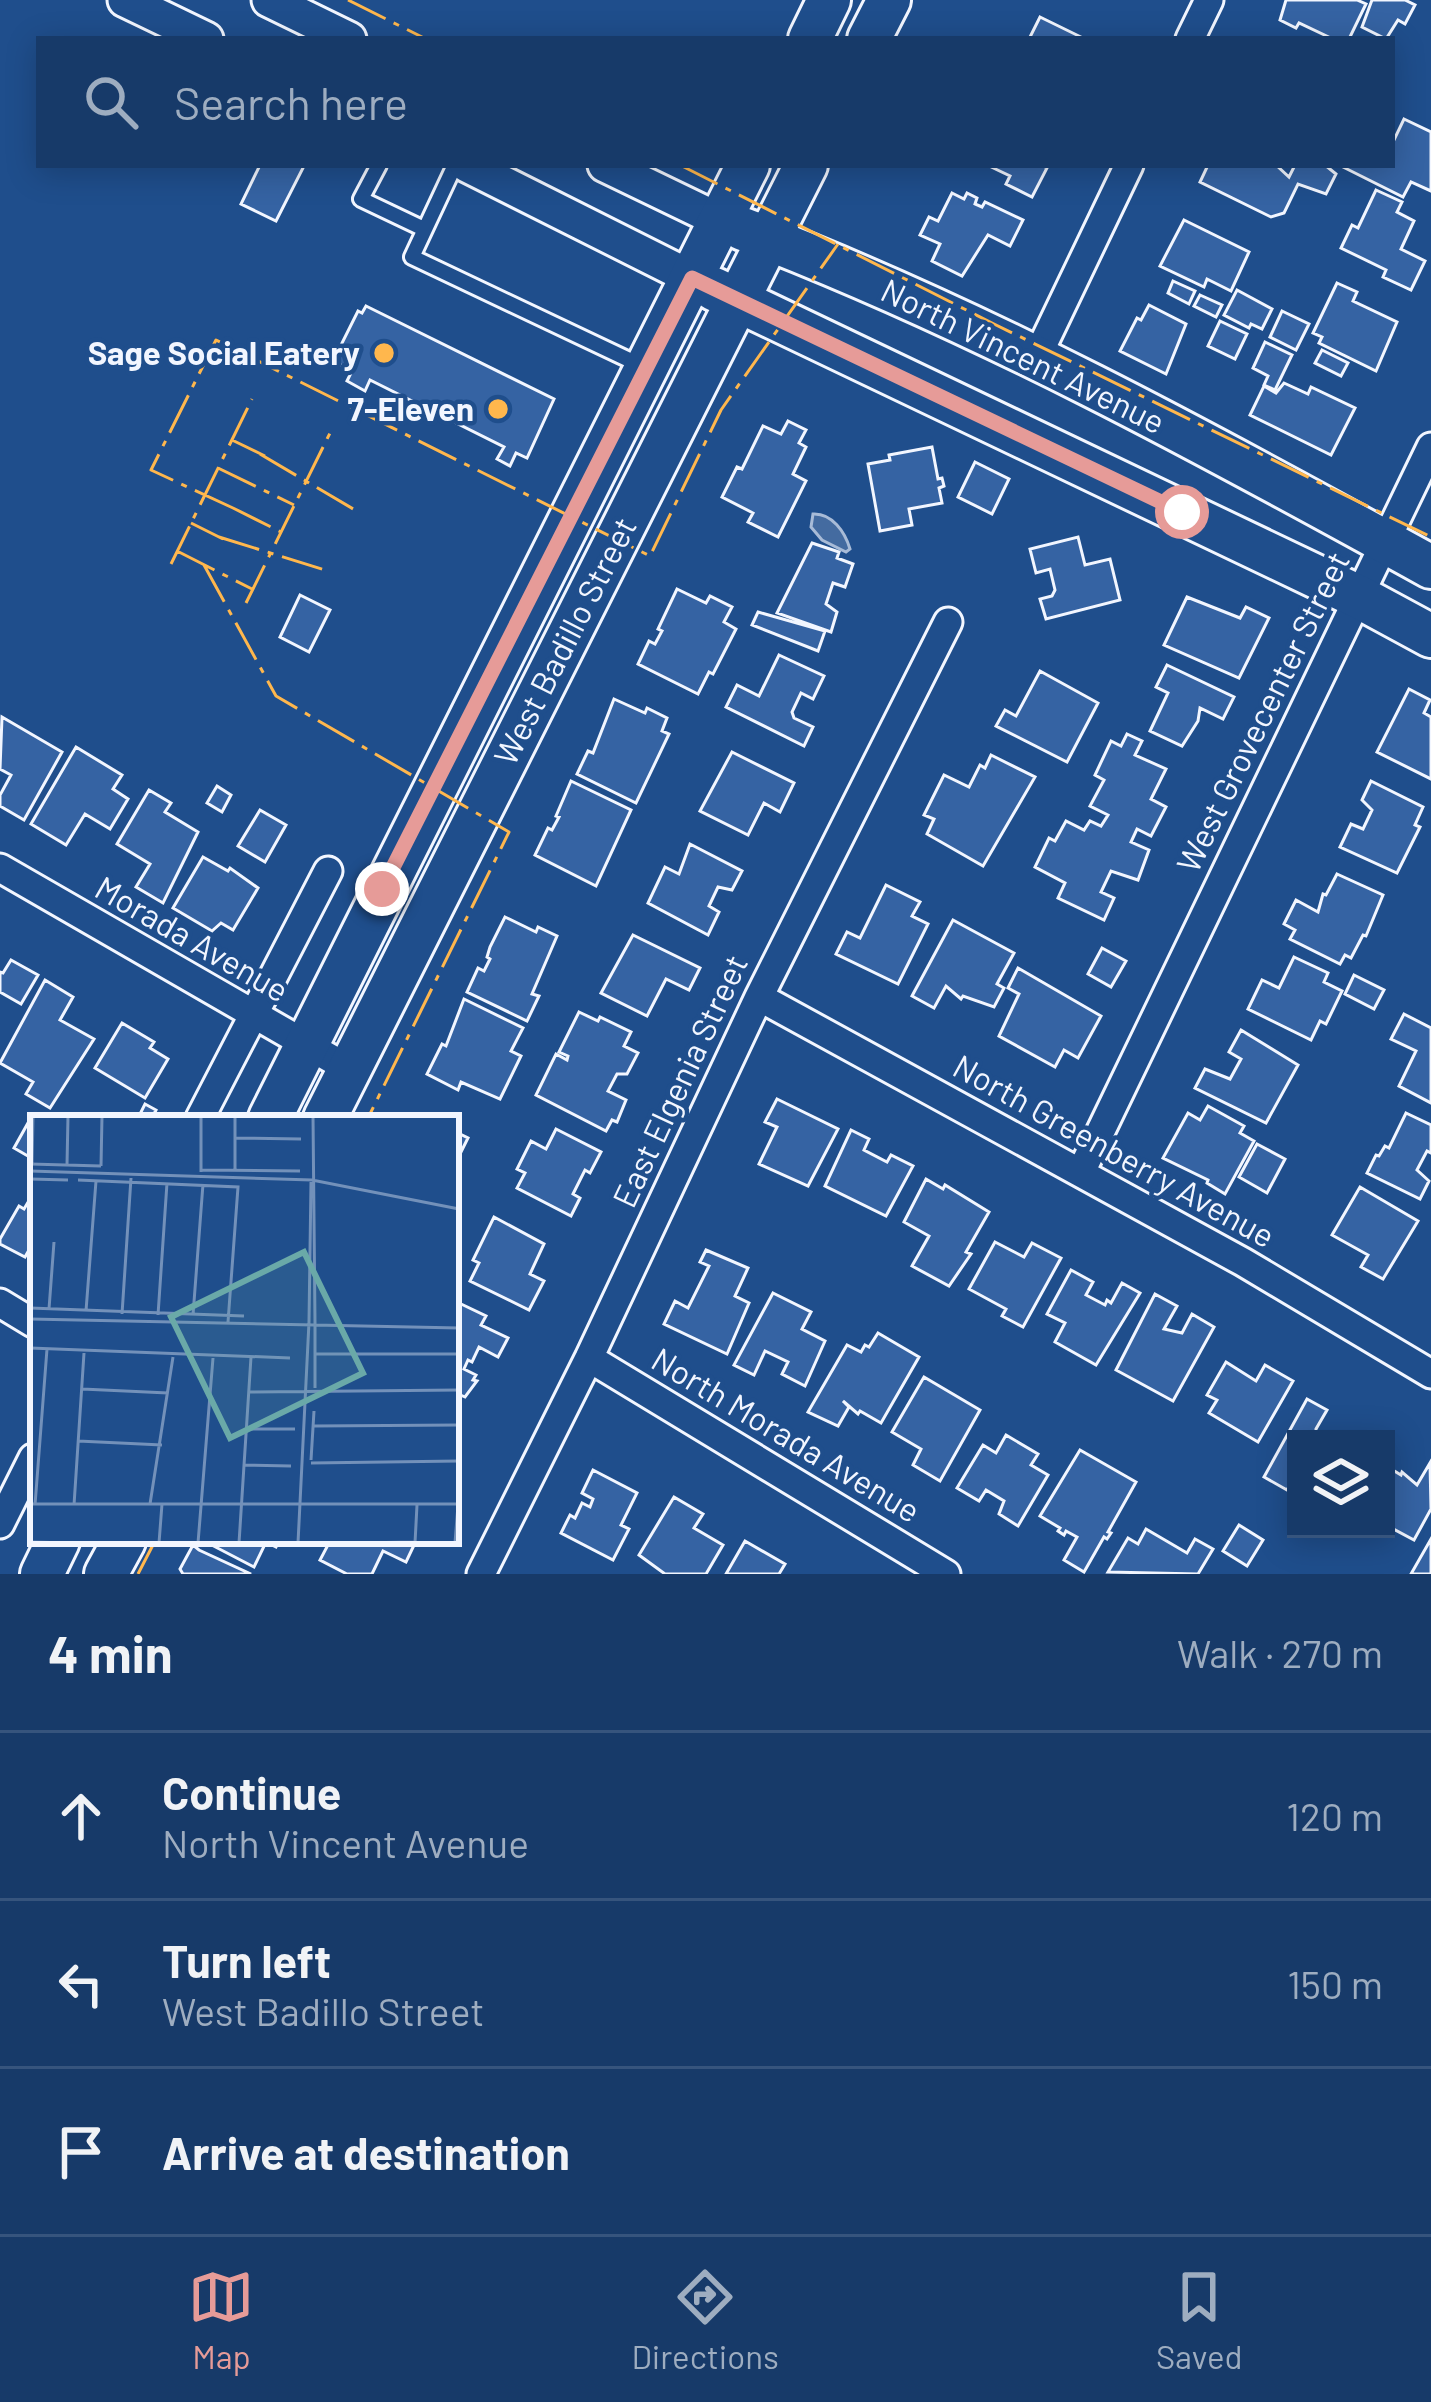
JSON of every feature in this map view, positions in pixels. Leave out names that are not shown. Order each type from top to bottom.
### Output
[{"type":"main road","points":[[811,36],[829,0]]},
{"type":"main road","points":[[871,36],[889,0]]},
{"type":"main road","name":"West Badillo Street","points":[[272,1115],[747,168]]},
{"type":"main road","name":"West Badillo Street","points":[[326,1115],[804,168]]},
{"type":"main road","name":"North Vincent Avenue","points":[[721,221],[830,262],[1036,359],[1431,567]]},
{"type":"main road","points":[[692,278],[1359,596],[1431,636]]},
{"type":"main road","points":[[41,1574],[56,1544]]},
{"type":"main road","points":[[106,1574],[122,1544]]},
{"type":"street","points":[[125,0],[200,36]]},
{"type":"street","points":[[269,0],[343,36]]},
{"type":"street","points":[[1191,36],[1209,0]]},
{"type":"street","points":[[473,168],[692,278]]},
{"type":"street","name":"North Vincent Avenue","points":[[611,168],[721,221]]},
{"type":"street","points":[[1036,359],[1128,168]]},
{"type":"street","name":"West Grovecenter Street","points":[[1081,1172],[1431,447]]},
{"type":"street","name":"East Elgenia Street","points":[[481,1574],[759,997],[948,622]]},
{"type":"street","name":"Morada Avenue","points":[[0,868],[349,1070]]},
{"type":"street","points":[[201,1115],[328,871]]},
{"type":"street","name":"North Greenberry Avenue","points":[[759,997],[1429,1368]]},
{"type":"street","points":[[0,1304],[30,1321]]},
{"type":"street","name":"North Morada Avenue","points":[[589,1358],[946,1574]]},
{"type":"street","points":[[0,1524],[30,1464]]},
{"type":"lane","points":[[378,168],[362,199],[424,230]]},
{"type":"lane","points":[[454,168],[412,256],[646,368]]},
{"type":"water","points":[[813,514],[837,525],[850,549],[846,552],[822,540],[811,527]]},
{"type":"building","points":[[1286,0],[1366,4],[1350,36],[1327,36],[1280,20]]},
{"type":"building","points":[[1372,0],[1405,0],[1415,5],[1405,24],[1398,20],[1388,36],[1362,27]]},
{"type":"building","points":[[1040,17],[1079,36],[1030,36]]},
{"type":"building","points":[[1404,119],[1431,132],[1431,191],[1411,182],[1403,197],[1345,168],[1395,168],[1395,138]]},
{"type":"building","points":[[259,168],[303,168],[276,221],[241,204]]},
{"type":"building","points":[[993,168],[1047,168],[1032,197],[1006,184],[1010,176]]},
{"type":"building","points":[[1207,168],[1279,168],[1289,177],[1294,168],[1329,168],[1336,174],[1326,194],[1298,184],[1284,213],[1271,217],[1200,182]]},
{"type":"building","points":[[1376,190],[1402,202],[1397,212],[1414,221],[1401,249],[1425,261],[1411,290],[1383,277],[1386,270],[1341,248],[1352,225],[1358,228]]},
{"type":"building","points":[[952,193],[964,199],[967,193],[977,198],[975,204],[982,207],[985,202],[1023,220],[1010,246],[988,235],[962,276],[932,261],[940,244],[920,235],[929,217],[938,221]]},
{"type":"building","points":[[1184,220],[1249,252],[1231,291],[1207,279],[1204,287],[1160,266]]},
{"type":"building","points":[[1173,281],[1195,291],[1189,304],[1168,293]]},
{"type":"building","points":[[1337,283],[1357,292],[1353,301],[1397,322],[1376,371],[1319,343],[1322,337],[1313,333]]},
{"type":"building","points":[[1237,290],[1272,309],[1262,329],[1224,315]]},
{"type":"building","points":[[1200,295],[1222,305],[1216,317],[1194,306]]},
{"type":"building","points":[[1149,305],[1186,324],[1166,374],[1120,351]]},
{"type":"building","points":[[366,306],[554,399],[527,458],[516,453],[510,466],[497,459],[504,447],[370,380],[365,391],[347,381],[352,371],[333,361],[358,311],[362,313]]},
{"type":"building","points":[[1282,311],[1309,324],[1296,350],[1270,337]]},
{"type":"building","points":[[1220,321],[1247,334],[1235,359],[1208,346]]},
{"type":"building","points":[[1265,342],[1292,355],[1275,390],[1264,385],[1268,376],[1253,368]]},
{"type":"building","points":[[1322,350],[1348,363],[1341,376],[1315,363]]},
{"type":"building","points":[[1284,383],[1308,394],[1311,387],[1355,408],[1331,455],[1250,415],[1264,386],[1276,393]]},
{"type":"building","points":[[788,421],[806,430],[799,443],[806,447],[793,474],[806,481],[778,537],[748,522],[753,513],[722,497],[763,426],[781,434]]},
{"type":"building","points":[[932,447],[938,479],[942,478],[944,486],[939,488],[942,503],[909,509],[912,525],[880,531],[868,464]]},
{"type":"building","points":[[975,462],[1009,479],[992,514],[958,497]]},
{"type":"building","points":[[1078,537],[1085,565],[1110,559],[1120,600],[1046,619],[1040,599],[1052,596],[1055,590],[1050,569],[1036,573],[1030,549]]},
{"type":"building","points":[[812,543],[839,552],[837,558],[853,564],[845,587],[833,583],[826,604],[837,612],[831,632],[777,613]]},
{"type":"building","points":[[677,589],[706,603],[710,596],[732,607],[724,622],[736,629],[698,694],[638,664],[649,641],[655,644],[662,631],[658,629]]},
{"type":"building","points":[[300,595],[330,610],[309,652],[280,637]]},
{"type":"building","points":[[1187,597],[1240,618],[1246,607],[1269,618],[1239,678],[1164,645]]},
{"type":"building","points":[[758,612],[825,631],[818,651],[752,625]]},
{"type":"building","points":[[779,655],[824,676],[813,699],[801,693],[792,712],[794,718],[813,727],[804,746],[726,707],[737,685],[759,696]]},
{"type":"building","points":[[1167,665],[1234,697],[1223,719],[1200,708],[1198,721],[1182,746],[1150,731],[1168,693],[1156,687]]},
{"type":"building","points":[[1040,671],[1098,703],[1067,762],[996,726],[1005,710],[1016,716]]},
{"type":"building","points":[[1409,689],[1430,700],[1424,713],[1431,717],[1431,779],[1377,752]]},
{"type":"building","points":[[614,699],[667,718],[662,731],[669,734],[636,803],[577,774],[588,751],[593,753]]},
{"type":"building","points":[[2,717],[62,752],[24,820],[0,806],[0,795],[11,775],[0,769]]},
{"type":"building","points":[[1127,734],[1142,741],[1135,755],[1166,769],[1151,799],[1166,807],[1151,836],[1137,829],[1131,842],[1149,850],[1138,880],[1111,871],[1101,892],[1114,898],[1104,920],[1058,898],[1065,883],[1035,867],[1049,838],[1055,841],[1066,821],[1084,830],[1090,821],[1101,826],[1108,815],[1090,806],[1104,780],[1095,775],[1111,741],[1121,746]]},
{"type":"building","points":[[76,747],[122,775],[113,789],[128,799],[110,829],[85,814],[66,845],[31,824]]},
{"type":"building","points":[[732,752],[794,783],[780,812],[764,803],[748,835],[700,811]]},
{"type":"building","points":[[991,755],[1035,777],[983,866],[927,834],[934,819],[924,815],[944,775],[969,787]]},
{"type":"building","points":[[571,781],[631,810],[596,886],[535,855],[559,817]]},
{"type":"building","points":[[1371,781],[1423,807],[1415,825],[1420,827],[1397,873],[1340,847],[1351,824],[1363,829],[1372,810],[1362,800]]},
{"type":"building","points":[[217,786],[231,795],[222,812],[207,803]]},
{"type":"building","points":[[149,790],[171,803],[165,812],[198,832],[163,903],[136,887],[150,864],[117,844]]},
{"type":"building","points":[[260,810],[286,825],[265,862],[238,846]]},
{"type":"building","points":[[690,844],[742,871],[732,890],[718,887],[709,906],[719,912],[708,935],[648,903],[665,867],[679,874]]},
{"type":"building","points":[[203,857],[230,868],[258,888],[233,930],[221,923],[212,931],[173,908]]},
{"type":"building","points":[[1337,874],[1383,895],[1366,936],[1351,958],[1345,955],[1340,964],[1290,939],[1295,930],[1284,924],[1296,900],[1318,912]]},
{"type":"building","points":[[886,885],[920,902],[912,916],[928,924],[898,984],[836,954],[847,932],[860,938]]},
{"type":"building","points":[[505,917],[557,936],[532,994],[539,996],[527,1021],[467,992],[478,968],[484,971]]},
{"type":"building","points":[[953,920],[1014,953],[997,984],[1004,988],[994,1007],[961,999],[946,986],[934,1008],[912,996]]},
{"type":"building","points":[[633,935],[700,968],[689,990],[666,979],[647,1016],[601,993]]},
{"type":"building","points":[[1102,948],[1126,961],[1111,987],[1088,974]]},
{"type":"building","points":[[1294,957],[1328,973],[1324,982],[1342,991],[1326,1024],[1320,1021],[1311,1040],[1248,1009],[1262,980],[1279,988]]},
{"type":"building","points":[[11,960],[38,975],[21,1004],[0,992],[0,972]]},
{"type":"building","points":[[1018,968],[1101,1016],[1078,1058],[1064,1050],[1055,1067],[999,1036],[1019,994],[1008,988]]},
{"type":"building","points":[[1354,975],[1384,990],[1374,1009],[1345,994]]},
{"type":"building","points":[[45,980],[73,997],[60,1020],[94,1039],[50,1108],[26,1094],[33,1082],[0,1063]]},
{"type":"building","points":[[464,999],[523,1028],[511,1051],[521,1056],[500,1099],[461,1082],[458,1090],[427,1074],[442,1044],[446,1046]]},
{"type":"building","points":[[579,1012],[631,1032],[624,1046],[638,1053],[627,1074],[617,1074],[608,1091],[626,1100],[617,1122],[612,1120],[606,1131],[536,1095],[556,1054],[567,1060],[559,1052]]},
{"type":"building","points":[[1404,1014],[1431,1028],[1431,1103],[1399,1086],[1416,1051],[1391,1039]]},
{"type":"building","points":[[122,1023],[154,1042],[150,1048],[168,1059],[145,1098],[95,1068]]},
{"type":"building","points":[[1241,1030],[1298,1065],[1266,1123],[1195,1088],[1205,1069],[1230,1079],[1241,1059],[1229,1052]]},
{"type":"building","points":[[777,1099],[838,1129],[808,1186],[759,1164],[777,1127],[765,1122]]},
{"type":"building","points":[[145,1104],[156,1110],[154,1115],[140,1115]]},
{"type":"building","points":[[1208,1106],[1244,1126],[1240,1133],[1254,1141],[1225,1194],[1163,1158],[1188,1113],[1200,1120]]},
{"type":"building","points":[[1406,1113],[1431,1125],[1431,1153],[1427,1151],[1417,1170],[1429,1181],[1420,1199],[1367,1173],[1376,1155],[1385,1146],[1389,1148]]},
{"type":"building","points":[[28,1123],[30,1124],[30,1157],[14,1148]]},
{"type":"building","points":[[556,1129],[601,1152],[573,1194],[580,1198],[571,1216],[517,1188],[525,1173],[517,1169],[531,1141],[546,1149]]},
{"type":"building","points":[[851,1130],[869,1139],[864,1150],[887,1162],[891,1155],[913,1166],[886,1216],[825,1186]]},
{"type":"building","points":[[459,1134],[468,1138],[459,1156]]},
{"type":"building","points":[[1257,1144],[1285,1159],[1267,1193],[1239,1177]]},
{"type":"building","points":[[926,1179],[989,1212],[966,1252],[971,1254],[949,1286],[912,1266],[929,1236],[904,1222]]},
{"type":"building","points":[[1360,1187],[1418,1221],[1383,1279],[1361,1267],[1368,1255],[1332,1235]]},
{"type":"building","points":[[30,1199],[30,1248],[25,1257],[0,1244],[19,1206],[24,1209]]},
{"type":"building","points":[[494,1217],[544,1244],[530,1274],[544,1281],[529,1310],[470,1281],[479,1263],[473,1260]]},
{"type":"building","points":[[995,1242],[1024,1257],[1032,1243],[1061,1258],[1023,1327],[1002,1316],[1006,1309],[969,1289]]},
{"type":"building","points":[[706,1250],[748,1268],[735,1296],[749,1303],[727,1354],[664,1324],[675,1301],[688,1308],[709,1266],[700,1262]]},
{"type":"building","points":[[1071,1270],[1093,1282],[1086,1295],[1105,1305],[1122,1283],[1140,1293],[1096,1365],[1055,1342],[1065,1323],[1047,1314]]},
{"type":"building","points":[[773,1293],[811,1312],[802,1329],[825,1341],[805,1386],[782,1374],[788,1362],[765,1351],[754,1375],[734,1365]]},
{"type":"building","points":[[1155,1294],[1177,1306],[1164,1329],[1182,1333],[1192,1314],[1214,1327],[1173,1401],[1116,1370]]},
{"type":"building","points":[[459,1303],[486,1316],[481,1325],[508,1338],[498,1357],[479,1347],[472,1362],[468,1360],[464,1369],[476,1375],[473,1380],[477,1381],[465,1397],[459,1394]]},
{"type":"building","points":[[878,1333],[919,1357],[881,1423],[858,1414],[843,1401],[849,1407],[838,1426],[808,1412],[847,1345],[861,1352]]},
{"type":"building","points":[[1226,1362],[1256,1381],[1265,1365],[1293,1381],[1258,1442],[1209,1413],[1217,1400],[1207,1395]]},
{"type":"building","points":[[924,1377],[980,1410],[940,1481],[913,1465],[921,1449],[892,1432]]},
{"type":"building","points":[[1307,1399],[1327,1410],[1316,1430],[1290,1430]]},
{"type":"building","points":[[1006,1435],[1038,1454],[1031,1465],[1048,1475],[1018,1526],[999,1514],[1004,1501],[986,1490],[979,1501],[957,1488],[983,1445],[996,1453]]},
{"type":"building","points":[[1287,1435],[1287,1490],[1264,1477]]},
{"type":"building","points":[[1080,1450],[1136,1482],[1111,1533],[1084,1572],[1064,1560],[1077,1537],[1066,1531],[1064,1535],[1040,1516]]},
{"type":"building","points":[[1430,1463],[1431,1509],[1414,1540],[1395,1530],[1395,1471],[1417,1485]]},
{"type":"building","points":[[593,1470],[637,1493],[621,1525],[629,1529],[613,1560],[561,1533],[582,1503],[590,1507],[593,1499],[582,1493]]},
{"type":"building","points":[[674,1497],[703,1514],[694,1528],[723,1545],[706,1574],[665,1574],[639,1555]]},
{"type":"building","points":[[1239,1525],[1263,1540],[1247,1566],[1223,1551]]},
{"type":"building","points":[[1146,1529],[1187,1553],[1195,1539],[1213,1549],[1198,1574],[1108,1572],[1128,1538],[1138,1544]]},
{"type":"building","points":[[1431,1539],[1431,1574],[1411,1574]]},
{"type":"building","points":[[745,1541],[785,1564],[779,1574],[726,1574]]},
{"type":"building","points":[[210,1544],[265,1544],[254,1567]]},
{"type":"building","points":[[328,1544],[415,1544],[406,1562],[383,1551],[372,1574],[347,1574],[320,1560]]},
{"type":"building","points":[[193,1545],[251,1574],[183,1574],[180,1569]]},
{"type":"power","points":[[348,0],[420,36]]},
{"type":"power","points":[[686,168],[1431,537]]},
{"type":"power","points":[[233,508],[151,470],[216,340],[650,556],[721,410],[838,244]]},
{"type":"power","points":[[171,564],[252,399]]},
{"type":"power","points":[[246,603],[331,431]]},
{"type":"power","points":[[232,440],[265,456]]},
{"type":"power","points":[[260,454],[360,513]]},
{"type":"power","points":[[218,468],[294,505]]},
{"type":"power","points":[[233,508],[281,532]]},
{"type":"power","points":[[191,523],[223,539]]},
{"type":"power","points":[[219,537],[328,571]]},
{"type":"power","points":[[177,551],[252,589]]},
{"type":"power","points":[[204,565],[276,696],[509,832],[369,1115]]},
{"type":"power","points":[[138,1574],[153,1544]]},
{"type":"place","name":"Sage Social Eatery","points":[[384,353]]},
{"type":"place","name":"7-Eleven","points":[[498,409]]},
{"type":"route","points":[[382,889],[692,278],[1182,512]]}]
